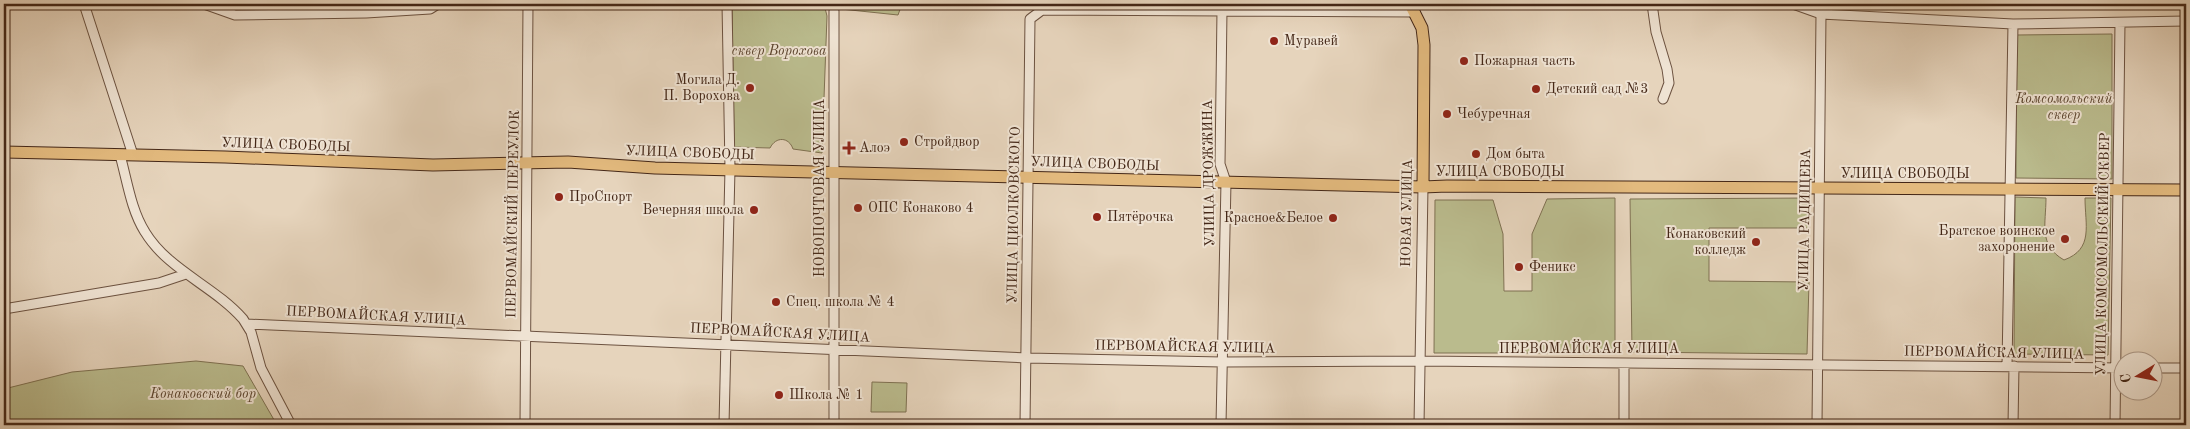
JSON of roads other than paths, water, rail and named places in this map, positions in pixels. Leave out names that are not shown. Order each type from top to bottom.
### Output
[{"type":"main road","name":"НОВАЯ УЛИЦА","points":[[1413,8],[1422,28],[1424,45],[1423,187]]},
{"type":"main road","name":"УЛИЦА СВОБОДЫ","points":[[4,152],[433,165],[527,162],[1423,187],[2186,190]]},
{"type":"street","points":[[84,4],[133,155]]},
{"type":"street","points":[[204,4],[235,14],[366,13],[430,9],[438,4]]},
{"type":"street","name":"ПЕРВОМАЙСКИЙ ПЕРЕУЛОК","points":[[525,425],[528,4]]},
{"type":"street","points":[[724,425],[730,169],[727,4]]},
{"type":"street","points":[[1652,4],[1656,32],[1669,83],[1663,99]]},
{"type":"street","points":[[1794,4],[1821,14],[2013,24],[2186,21]]},
{"type":"street","points":[[1222,10],[1413,8]]},
{"type":"street","name":"УЛИЦА ЦИОЛКОВСКОГО","points":[[1025,425],[1030,19],[1042,10],[1222,10]]},
{"type":"street","name":"УЛИЦА ДРОЖЖИНА","points":[[1221,425],[1226,182],[1220,164],[1222,10]]},
{"type":"street","name":"НОВОПОЧТОВАЯ УЛИЦА","points":[[834,11],[834,425]]},
{"type":"street","name":"УЛИЦА РАДИЩЕВА","points":[[1816,425],[1821,14]]},
{"type":"street","name":"УЛИЦА КОМСОМОЛЬСКИЙ СКВЕР","points":[[2119,352],[2120,23]]},
{"type":"street","points":[[2013,24],[2010,189],[2010,366],[2013,425]]},
{"type":"street","points":[[120,155],[134,205],[144,231],[156,248],[186,274],[234,310],[247,324],[261,368],[291,425]]},
{"type":"street","name":"НОВАЯ УЛИЦА","points":[[1419,425],[1423,187]]},
{"type":"street","points":[[4,309],[158,283],[186,274]]},
{"type":"street","name":"ПЕРВОМАЙСКАЯ УЛИЦА","points":[[247,324],[1026,358],[1222,362],[2112,368]]},
{"type":"street","points":[[1624,364],[1624,425]]},
{"type":"street","points":[[2162,368],[2186,368]]},
{"type":"street","name":"УЛИЦА КОМСОМОЛЬСКИЙ СКВЕР","points":[[2115,425],[2117,402]]},
{"type":"place","name":"Муравей","points":[[1274,41]]},
{"type":"place","name":"Пожарная часть","points":[[1464,61]]},
{"type":"place","name":"Могила Д. П. Ворохова","points":[[750,88]]},
{"type":"place","name":"Детский сад №3","points":[[1536,89]]},
{"type":"place","name":"Чебуречная","points":[[1447,114]]},
{"type":"place","name":"Стройдвор","points":[[904,142]]},
{"type":"place","name":"Алоэ","points":[[849,148]]},
{"type":"place","name":"Дом быта","points":[[1476,154]]},
{"type":"place","name":"ПроСпорт","points":[[559,197]]},
{"type":"place","name":"ОПС Конаково 4","points":[[858,208]]},
{"type":"place","name":"Вечерняя школа","points":[[754,210]]},
{"type":"place","name":"Пятёрочка","points":[[1097,217]]},
{"type":"place","name":"Красное&Белое","points":[[1333,218]]},
{"type":"place","name":"Братское воинское захоронение","points":[[2065,239]]},
{"type":"place","name":"Конаковский колледж","points":[[1756,242]]},
{"type":"place","name":"Феникс","points":[[1519,267]]},
{"type":"place","name":"Спец. школа № 4","points":[[776,302]]},
{"type":"place","name":"Школа № 1","points":[[779,395]]},
{"type":"park label","name":"сквер Ворохова","points":[[779,51]]},
{"type":"park label","name":"Комсомольский сквер","points":[[2064,108]]},
{"type":"park label","name":"Конаковский бор","points":[[203,394]]}]
